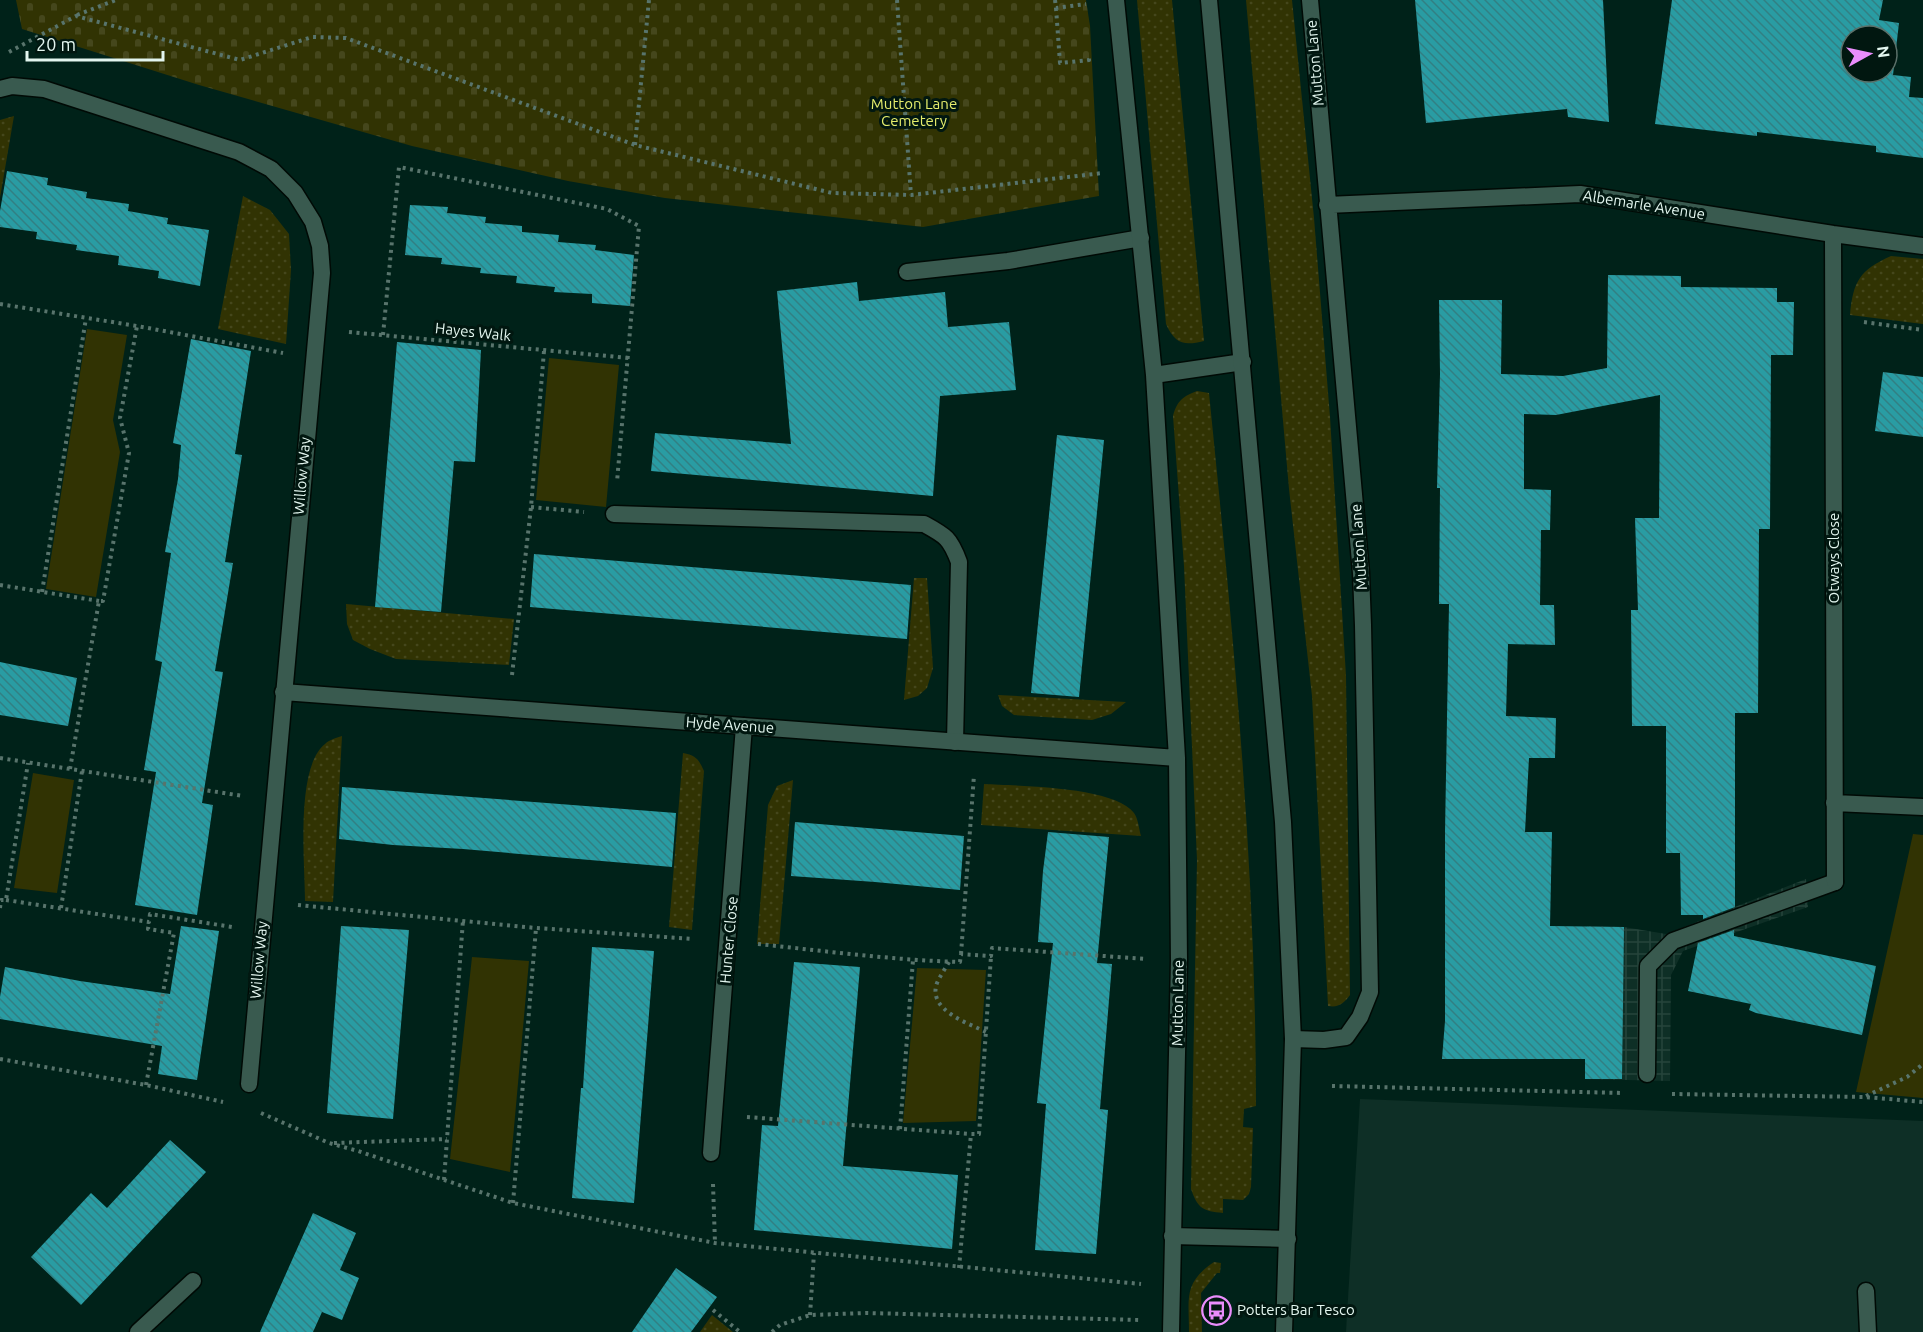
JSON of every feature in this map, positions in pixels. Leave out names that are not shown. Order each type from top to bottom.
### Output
[{"type":"street","name":"Mutton Lane","points":[[1116,0],[1154,375],[1178,758],[1179,961],[1171,1326]]},
{"type":"street","points":[[1209,0],[1283,822],[1293,1039],[1284,1332]]},
{"type":"street","name":"Mutton Lane","points":[[1293,1039],[1324,1040],[1346,1036],[1360,1017],[1370,992],[1361,573],[1310,0]]},
{"type":"street","name":"Willow Way","points":[[6,87],[44,89],[239,152],[271,169],[295,194],[313,222],[320,246],[322,273],[249,1084]]},
{"type":"street","name":"Albemarle Avenue","points":[[1327,205],[1580,194],[1923,246]]},
{"type":"street","name":"Otways Close","points":[[1647,1074],[1648,966],[1673,941],[1835,882],[1833,234]]},
{"type":"street","points":[[907,272],[1008,261],[1141,238]]},
{"type":"street","points":[[1154,375],[1243,362]]},
{"type":"street","points":[[614,514],[924,524],[939,532],[951,542],[959,562],[955,742]]},
{"type":"street","name":"Hyde Avenue","points":[[283,692],[1178,758]]},
{"type":"street","name":"Hunter Close","points":[[711,1154],[744,726]]},
{"type":"street","points":[[1834,803],[1923,807]]},
{"type":"street","points":[[1172,1236],[1288,1239]]},
{"type":"street","points":[[138,1332],[193,1281]]},
{"type":"street","points":[[1866,1291],[1868,1332]]},
{"type":"path","points":[[6,87],[8,53],[76,16],[116,0]]},
{"type":"path","points":[[635,145],[649,0]]},
{"type":"path","points":[[897,0],[910,195]]},
{"type":"path","points":[[1055,0],[1060,63],[1089,60],[1088,49]]},
{"type":"path","points":[[1056,8],[1084,5],[1085,16]]},
{"type":"path","points":[[76,16],[240,60],[312,37],[346,38],[635,145],[832,193],[910,195],[1133,170]]},
{"type":"path","points":[[383,335],[399,167],[607,208],[639,226],[614,514],[531,507]]},
{"type":"path","points":[[0,304],[137,326],[313,359]]},
{"type":"path","points":[[42,592],[86,318]]},
{"type":"path","points":[[1833,318],[1923,330]]},
{"type":"path","points":[[0,585],[103,601],[129,453],[120,418],[137,326]]},
{"type":"path","name":"Hayes Walk","points":[[316,328],[629,358]]},
{"type":"path","points":[[508,709],[531,507],[544,351]]},
{"type":"path","points":[[70,769],[99,601]]},
{"type":"path","points":[[265,902],[536,928],[729,941],[913,960],[960,962],[976,743]]},
{"type":"path","points":[[0,758],[274,801]]},
{"type":"path","points":[[6,900],[28,762]]},
{"type":"path","points":[[61,908],[82,771]]},
{"type":"path","points":[[0,908],[1,900],[6,900],[149,922]]},
{"type":"path","points":[[147,1084],[174,933],[148,929],[150,914],[261,931]]},
{"type":"path","points":[[444,1180],[463,920]]},
{"type":"path","points":[[513,1203],[536,928]]},
{"type":"path","points":[[713,1115],[979,1134],[992,948],[1179,961]]},
{"type":"path","points":[[961,954],[991,956]]},
{"type":"path","points":[[900,1129],[913,960]]},
{"type":"path","points":[[949,962],[937,984],[936,999],[946,1010],[986,1032]]},
{"type":"path","points":[[0,1059],[147,1084],[225,1102]]},
{"type":"path","points":[[1865,1097],[1906,1077],[1923,1064]]},
{"type":"path","points":[[258,1112],[330,1143],[513,1203],[715,1243],[959,1268],[1172,1286]]},
{"type":"path","points":[[959,1268],[971,1134]]},
{"type":"path","points":[[330,1143],[447,1139]]},
{"type":"path","points":[[711,1154],[715,1243]]},
{"type":"path","points":[[810,1315],[814,1253]]},
{"type":"path","points":[[713,1310],[740,1332]]},
{"type":"path","points":[[772,1332],[780,1325],[810,1315],[867,1313],[1171,1326]]},
{"type":"shaded area","points":[[1806,879],[1808,907],[1683,951],[1671,975],[1670,1081],[1585,1079],[1587,926],[1624,927],[1666,934]]},
{"type":"shaded area","points":[[1360,1099],[1923,1121],[1923,1332],[1346,1332]]},
{"type":"green space","name":"Mutton Lane Cemetery","points":[[16,0],[1086,0],[1090,26],[1099,196],[923,227],[665,198],[568,181],[412,146],[199,85],[22,29]]},
{"type":"green space","points":[[1137,0],[1172,0],[1204,341],[1197,343],[1181,342],[1173,336],[1166,324]]},
{"type":"green space","points":[[1246,0],[1292,0],[1314,218],[1330,417],[1346,676],[1350,995],[1338,1006],[1328,1006],[1312,696],[1289,489]]},
{"type":"green space","points":[[14,116],[0,198],[0,120]]},
{"type":"green space","points":[[243,196],[270,210],[289,234],[291,270],[286,344],[218,329]]},
{"type":"green space","points":[[1891,256],[1923,259],[1923,324],[1850,315],[1853,293],[1860,278],[1872,266]]},
{"type":"green space","points":[[87,329],[127,335],[113,420],[120,452],[96,597],[46,589]]},
{"type":"green space","points":[[549,358],[619,365],[606,507],[536,500]]},
{"type":"green space","points":[[1197,391],[1209,393],[1226,571],[1242,749],[1255,1016],[1256,1106],[1244,1109],[1243,1127],[1253,1128],[1251,1187],[1249,1194],[1243,1200],[1223,1199],[1223,1213],[1202,1208],[1191,1189],[1197,860],[1184,566],[1173,416],[1181,400]]},
{"type":"green space","points":[[914,578],[927,578],[933,668],[927,688],[918,696],[904,700]]},
{"type":"green space","points":[[346,604],[514,619],[509,665],[396,659],[353,640],[347,624]]},
{"type":"green space","points":[[998,695],[1126,702],[1111,714],[1092,720],[1014,715],[1002,706]]},
{"type":"green space","points":[[342,736],[333,902],[305,901],[303,841],[305,794],[309,773],[316,756],[325,744]]},
{"type":"green space","points":[[683,753],[696,759],[704,771],[692,930],[669,927]]},
{"type":"green space","points":[[33,773],[74,780],[57,893],[14,888]]},
{"type":"green space","points":[[793,780],[779,944],[757,944],[768,805],[777,786]]},
{"type":"green space","points":[[984,784],[1064,789],[1107,797],[1123,804],[1134,813],[1141,836],[981,825]]},
{"type":"green space","points":[[1913,834],[1923,835],[1923,1098],[1856,1092]]},
{"type":"green space","points":[[472,957],[529,961],[510,1172],[450,1159]]},
{"type":"green space","points":[[917,968],[986,970],[976,1121],[903,1123]]},
{"type":"green space","points":[[1214,1262],[1221,1263],[1220,1273],[1217,1273],[1201,1293],[1202,1332],[1189,1332],[1189,1300],[1192,1284]]},
{"type":"green space","points":[[712,1315],[733,1332],[700,1332]]},
{"type":"building","points":[[1415,0],[1603,0],[1609,122],[1568,117],[1567,109],[1426,123]]},
{"type":"building","points":[[1672,0],[1883,0],[1879,20],[1899,24],[1839,24],[1839,84],[1899,84],[1899,76],[1911,77],[1909,97],[1923,98],[1923,158],[1876,152],[1876,146],[1757,132],[1757,136],[1655,124]]},
{"type":"building","points":[[7,171],[48,178],[47,185],[87,192],[86,198],[129,204],[128,211],[168,218],[167,224],[209,230],[200,286],[158,278],[159,271],[118,265],[119,256],[76,250],[77,245],[36,239],[37,232],[0,227],[0,211]]},
{"type":"building","points":[[410,205],[448,207],[447,213],[486,217],[485,223],[522,226],[522,232],[559,235],[558,242],[596,245],[595,250],[634,255],[630,306],[592,303],[592,294],[554,292],[555,287],[516,283],[517,276],[480,273],[481,268],[441,264],[442,258],[405,255]]},
{"type":"building","points":[[1608,275],[1681,276],[1681,287],[1777,288],[1777,302],[1794,302],[1793,355],[1771,355],[1770,529],[1759,529],[1758,713],[1735,713],[1735,907],[1703,919],[1703,915],[1681,915],[1680,853],[1666,853],[1666,726],[1632,726],[1631,610],[1638,610],[1635,518],[1659,518],[1660,395],[1556,415],[1524,414],[1524,489],[1551,490],[1550,530],[1541,530],[1540,605],[1554,605],[1555,645],[1508,644],[1506,716],[1556,718],[1555,758],[1529,758],[1525,832],[1552,832],[1550,926],[1624,927],[1622,1079],[1585,1079],[1585,1059],[1442,1059],[1445,1021],[1445,832],[1449,604],[1439,604],[1440,488],[1437,488],[1439,300],[1502,300],[1501,374],[1563,376],[1607,368]]},
{"type":"building","points":[[857,282],[859,301],[945,292],[948,327],[1009,322],[1016,390],[940,396],[933,496],[651,471],[655,433],[791,444],[777,291]]},
{"type":"building","points":[[191,339],[251,351],[235,454],[242,455],[225,562],[233,563],[215,671],[223,672],[202,803],[213,805],[197,915],[135,905],[156,772],[144,770],[162,662],[155,660],[171,553],[165,552],[178,479],[181,445],[173,443]]},
{"type":"building","points":[[397,342],[481,350],[475,462],[454,461],[441,612],[375,607]]},
{"type":"building","points":[[1883,372],[1923,377],[1923,437],[1875,431]]},
{"type":"building","points":[[1057,435],[1104,440],[1079,697],[1031,693]]},
{"type":"building","points":[[534,554],[911,585],[907,639],[530,607]]},
{"type":"building","points":[[0,662],[77,678],[68,726],[0,715]]},
{"type":"building","points":[[342,787],[676,813],[672,867],[339,839]]},
{"type":"building","points":[[795,822],[964,836],[960,890],[791,876]]},
{"type":"building","points":[[1048,832],[1109,837],[1097,963],[1112,964],[1100,1109],[1108,1110],[1096,1254],[1035,1250],[1046,1104],[1037,1103],[1053,943],[1038,942]]},
{"type":"building","points":[[181,926],[219,931],[197,1080],[158,1074],[162,1046],[0,1019],[0,997],[5,967],[170,994]]},
{"type":"building","points":[[341,926],[409,930],[393,1119],[327,1113]]},
{"type":"building","points":[[1734,930],[1734,936],[1876,966],[1862,1035],[1756,1013],[1749,1010],[1751,1004],[1688,991],[1698,943]]},
{"type":"building","points":[[592,947],[654,951],[634,1203],[572,1198],[581,1088],[583,1088]]},
{"type":"building","points":[[794,962],[860,967],[843,1166],[958,1175],[952,1249],[754,1230],[762,1125],[778,1126]]},
{"type":"building","points":[[170,1140],[206,1172],[81,1305],[31,1257],[91,1193],[107,1208]]},
{"type":"building","points":[[313,1213],[356,1233],[340,1270],[359,1278],[342,1320],[322,1312],[313,1332],[260,1332]]},
{"type":"building","points":[[676,1268],[717,1297],[691,1332],[632,1332]]},
{"type":"place","name":"Potters Bar Tesco","points":[[1216,1310]]}]
